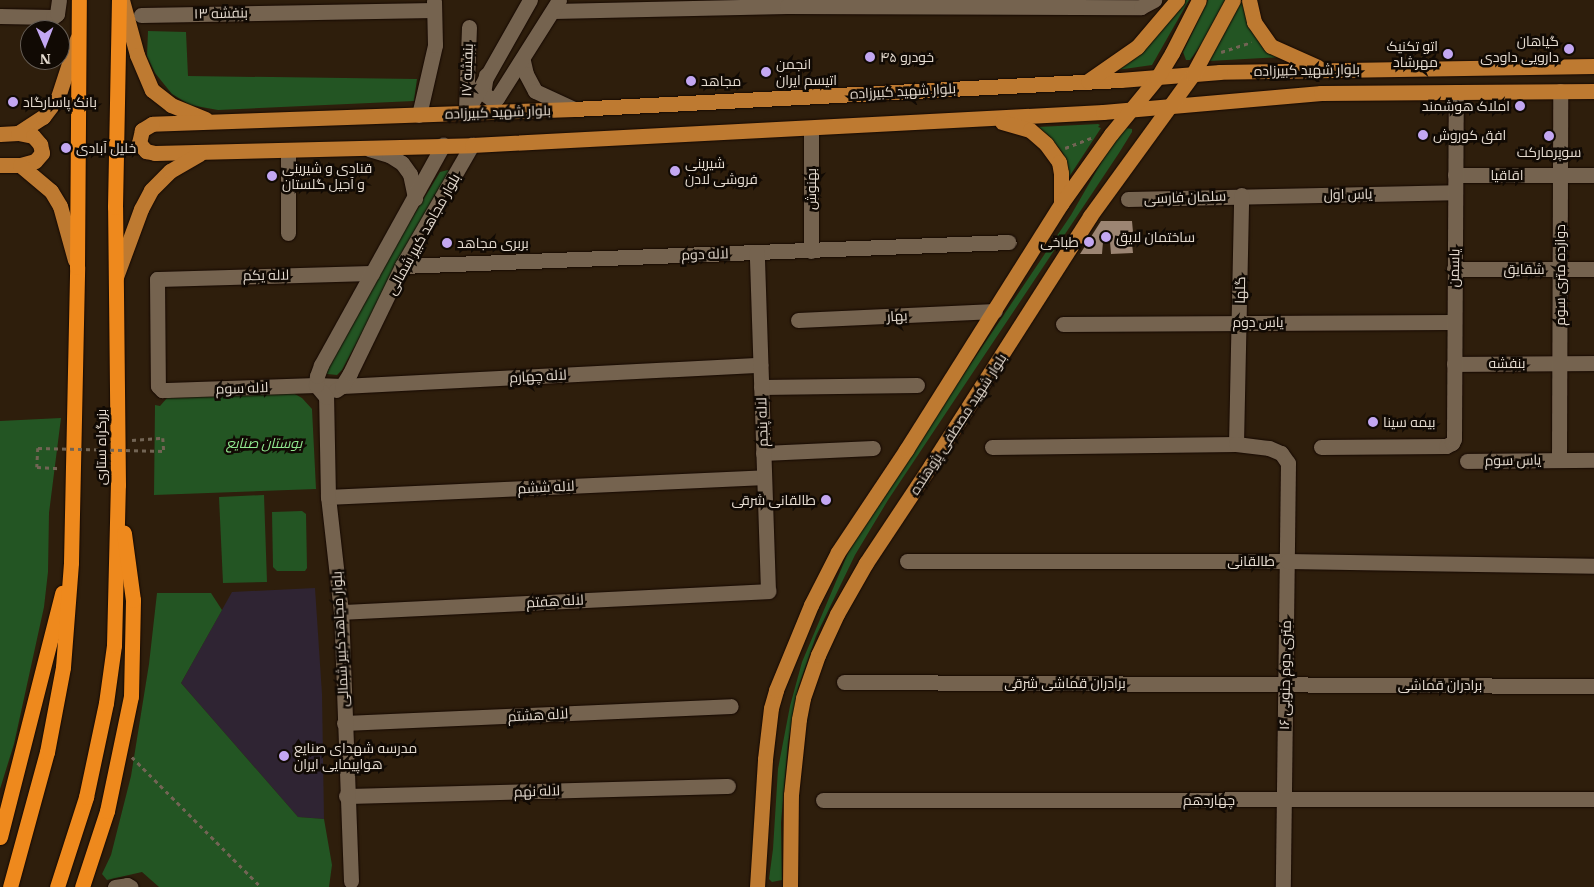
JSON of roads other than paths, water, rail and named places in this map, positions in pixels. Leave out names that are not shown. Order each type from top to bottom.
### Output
[{"type":"highway","name":"بزرگراه ستاری","points":[[10,887],[47,752],[62,676],[71,562],[77,267],[79,0]]},
{"type":"highway","name":"بزرگراه ستاری","points":[[57,887],[86,797],[106,703],[114,645],[118,485],[115,207],[120,0]]},
{"type":"highway","points":[[82,887],[107,811],[122,747],[131,696],[133,600],[118,485]]},
{"type":"highway","points":[[0,837],[42,664],[71,562]]},
{"type":"main road","points":[[120,0],[137,55],[152,90],[171,106],[216,123]]},
{"type":"main road","points":[[1087,82],[1137,47],[1177,0]]},
{"type":"main road","points":[[757,887],[765,759],[771,708],[776,690],[800,631],[838,552],[995,311],[1061,204],[1130,110],[1157,78],[1199,0]]},
{"type":"main road","name":"بلوار شهید مصطفی پژوهنده","points":[[790,887],[791,795],[799,719],[803,698],[818,655],[837,614],[866,563],[937,457],[1090,216],[1193,74],[1233,0]]},
{"type":"main road","points":[[1249,0],[1254,22],[1271,46],[1324,69]]},
{"type":"main road","points":[[18,133],[43,117],[58,97],[78,38]]},
{"type":"main road","name":"بلوار شهید کبیرزاده","points":[[1594,66],[1324,69],[1193,74],[1087,82],[574,109],[152,124],[142,130],[140,143],[146,151],[155,153],[365,148],[978,119],[1130,110],[1321,93],[1594,91]]},
{"type":"main road","points":[[978,119],[1010,124],[1030,130],[1046,144],[1059,162],[1062,173],[1061,204]]},
{"type":"main road","points":[[0,134],[18,133],[33,136],[40,144],[42,153],[35,160],[20,165],[0,165]]},
{"type":"main road","points":[[116,279],[141,209],[151,190],[170,171],[201,152]]},
{"type":"main road","points":[[20,165],[51,191],[60,206],[77,267]]},
{"type":"street","points":[[466,113],[530,0]]},
{"type":"street","points":[[486,75],[483,93],[490,98],[498,98],[556,5],[787,3],[1147,4]]},
{"type":"street","name":"بنفشه ۱۳","points":[[141,14],[434,5],[435,45],[419,115]]},
{"type":"street","points":[[0,16],[54,17],[58,7]]},
{"type":"street","name":"بنفشه ۱۷","points":[[466,113],[469,27]]},
{"type":"street","points":[[522,61],[535,92],[574,109]]},
{"type":"street","name":"دوازده متری سوم","points":[[1559,459],[1560,91]]},
{"type":"street","name":"یاسمن","points":[[1321,447],[1446,446],[1452,443],[1454,439],[1453,322],[1456,92]]},
{"type":"street","name":"بهنوش","points":[[811,128],[811,250]]},
{"type":"street","name":"بلوار مجاهد کبیر شمالی","points":[[352,885],[346,796],[341,612],[328,497],[326,397],[342,386],[402,266],[472,144]]},
{"type":"street","name":"بلوار مجاهد کبیر شمالی","points":[[316,385],[321,365],[443,145]]},
{"type":"street","points":[[365,148],[389,155],[402,163],[410,174],[415,198]]},
{"type":"street","points":[[288,150],[288,233]]},
{"type":"street","name":"اقاقیا","points":[[1455,176],[1594,175]]},
{"type":"street","name":"یاس اول","points":[[1241,195],[1454,192]]},
{"type":"street","name":"سلمان فارسی","points":[[1128,199],[1241,195]]},
{"type":"street","name":"گلها","points":[[1236,444],[1240,322],[1241,195]]},
{"type":"street","name":"لاله دوم","points":[[402,266],[1009,242]]},
{"type":"street","name":"لاله پنجم","points":[[756,252],[768,591]]},
{"type":"street","name":"شقایق","points":[[1454,270],[1594,269]]},
{"type":"street","name":"لاله یکم","points":[[167,390],[162,390],[158,386],[156,282],[160,278],[372,273]]},
{"type":"street","name":"بهار","points":[[798,320],[995,311]]},
{"type":"street","name":"یاس دوم","points":[[1063,324],[1453,322]]},
{"type":"street","name":"بنفشه","points":[[1454,364],[1594,363]]},
{"type":"street","name":"لاله چهارم","points":[[316,385],[342,386],[760,365]]},
{"type":"street","points":[[316,385],[326,397]]},
{"type":"street","name":"لاله سوم","points":[[167,390],[316,385]]},
{"type":"street","points":[[761,387],[917,385]]},
{"type":"street","points":[[992,447],[1236,444]]},
{"type":"street","name":"۱۶ متری دوم جنوبی","points":[[1236,444],[1270,448],[1281,453],[1288,463],[1283,887]]},
{"type":"street","points":[[764,453],[873,448]]},
{"type":"street","name":"یاس سوم","points":[[1466,461],[1594,460]]},
{"type":"street","name":"لاله ششم","points":[[328,497],[764,477]]},
{"type":"street","name":"طالقانی","points":[[907,561],[1287,561],[1594,566]]},
{"type":"street","name":"لاله هفتم","points":[[341,612],[768,591]]},
{"type":"street","name":"برادران قماشی شرقی","points":[[844,682],[1285,684]]},
{"type":"street","name":"برادران قماشی","points":[[1285,684],[1594,686]]},
{"type":"street","name":"لاله هشتم","points":[[344,723],[731,706]]},
{"type":"street","name":"لاله نهم","points":[[346,796],[728,786]]},
{"type":"street","name":"چهاردهم","points":[[823,800],[1594,799]]},
{"type":"street","points":[[115,887],[131,887]]},
{"type":"place","name":"گیاهان دارویی داودی","points":[[1569,49]]},
{"type":"place","name":"اتو تکنیک مهرشاد","points":[[1448,54]]},
{"type":"place","name":"خودرو ۴۵","points":[[870,57]]},
{"type":"place","name":"انجمن اتیسم ایران","points":[[766,72]]},
{"type":"place","name":"مجاهد","points":[[691,81]]},
{"type":"place","name":"بانک پاسارگاد","points":[[13,102]]},
{"type":"place","name":"املاک هوشمند","points":[[1520,106]]},
{"type":"place","name":"افق کوروش","points":[[1423,135]]},
{"type":"place","name":"سوپرمارکت","points":[[1549,136]]},
{"type":"place","name":"خلیل آبادی","points":[[66,148]]},
{"type":"place","name":"شیرینی فروشی لادن","points":[[675,171]]},
{"type":"place","name":"قنادی و شیرینی و آجیل گلستان","points":[[272,176]]},
{"type":"place","name":"ساختمان لایق","points":[[1106,237]]},
{"type":"place","name":"طباخی","points":[[1089,242]]},
{"type":"place","name":"بربری مجاهد","points":[[447,243]]},
{"type":"place","name":"بیمه سینا","points":[[1373,422]]},
{"type":"place","name":"طالقانی شرقی","points":[[826,500]]},
{"type":"place","name":"مدرسه شهدای صنایع هواپیمایی ایران","points":[[284,756]]},
{"type":"park label","name":"بوستان صنایع","points":[[264,443]]}]
